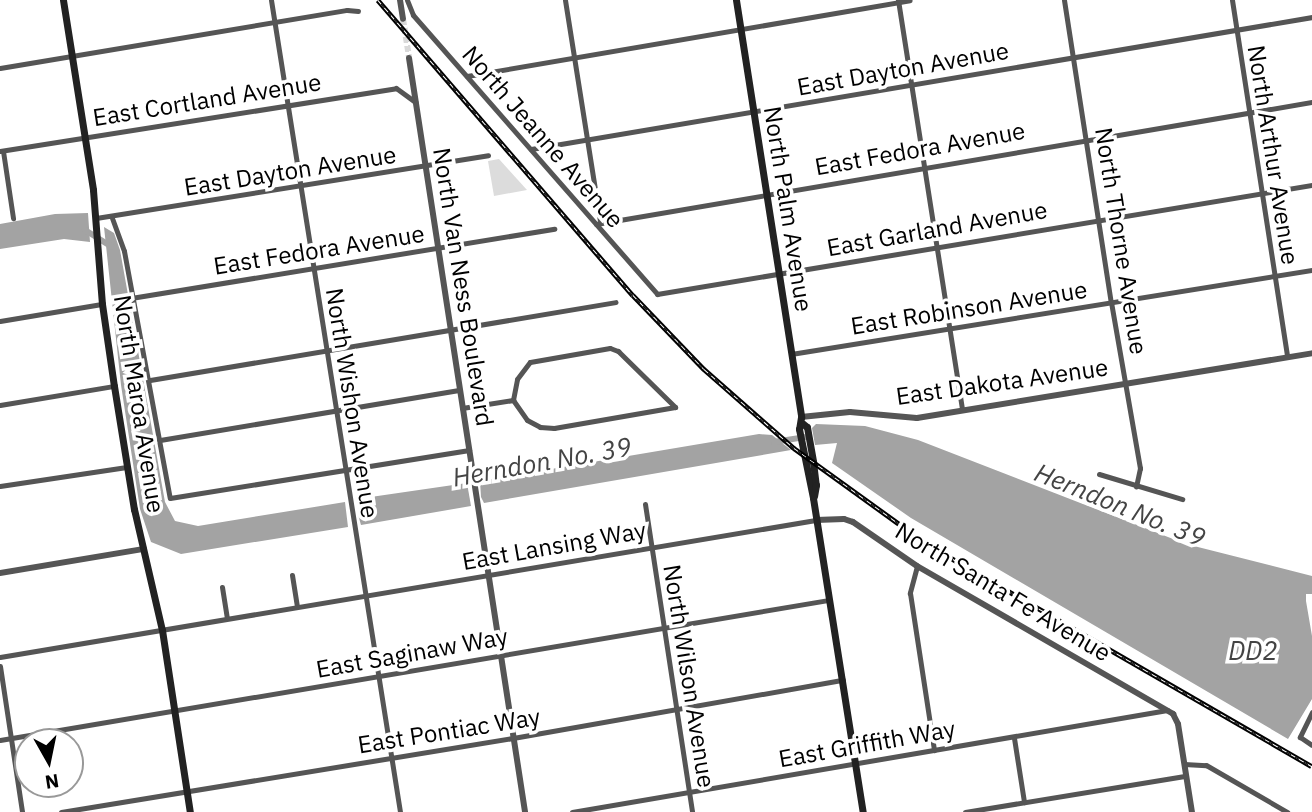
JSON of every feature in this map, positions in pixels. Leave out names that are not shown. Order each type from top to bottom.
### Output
[{"type":"main road","name":"North Maroa Avenue","points":[[63,0],[96,218],[102,304],[114,386],[127,467],[162,630],[190,812]]},
{"type":"main road","name":"North Palm Avenue","points":[[736,0],[802,424],[816,485],[813,498],[816,520],[863,812]]},
{"type":"street","name":"North Wishon Avenue","points":[[271,0],[400,812]]},
{"type":"street","points":[[403,19],[405,0],[415,0]]},
{"type":"street","name":"North Jeanne Avenue","points":[[405,0],[413,15],[598,222],[657,294]]},
{"type":"street","points":[[565,0],[588,139],[598,222]]},
{"type":"street","points":[[467,76],[910,0]]},
{"type":"street","name":"North Thorne Avenue","points":[[1064,0],[1140,468],[1136,487]]},
{"type":"street","name":"North Arthur Avenue","points":[[1232,0],[1287,357]]},
{"type":"street","points":[[898,1],[962,409]]},
{"type":"street","points":[[0,68],[274,22],[358,11]]},
{"type":"street","name":"East Dayton Avenue","points":[[531,149],[1312,17]]},
{"type":"street","name":"North Van Ness Boulevard","points":[[410,58],[525,812]]},
{"type":"street","name":"East Cortland Avenue","points":[[2,151],[396,88],[415,102]]},
{"type":"street","name":"East Fedora Avenue","points":[[598,222],[1312,102]]},
{"type":"street","points":[[2,151],[13,218]]},
{"type":"street","name":"East Dayton Avenue","points":[[96,218],[111,218],[488,155]]},
{"type":"street","name":"East Garland Avenue","points":[[657,294],[1312,185]]},
{"type":"street","points":[[111,218],[124,251],[170,498],[469,450]]},
{"type":"street","name":"East Fedora Avenue","points":[[131,298],[554,229]]},
{"type":"street","name":"East Robinson Avenue","points":[[791,354],[1312,270]]},
{"type":"street","points":[[150,380],[616,302]]},
{"type":"street","points":[[0,321],[102,304]]},
{"type":"street","points":[[601,349],[618,351],[675,407],[554,428],[540,427],[527,420],[513,400],[517,379],[530,362],[601,349]]},
{"type":"street","name":"East Dakota Avenue","points":[[802,424],[850,412],[917,418],[1312,353]]},
{"type":"street","points":[[0,405],[114,386]]},
{"type":"street","points":[[160,440],[459,390]]},
{"type":"street","points":[[462,408],[513,400]]},
{"type":"street","points":[[0,486],[127,467]]},
{"type":"street","points":[[1099,474],[1182,499]]},
{"type":"street","name":"North Wilson Avenue","points":[[645,504],[692,812]]},
{"type":"street","name":"North Santa Fe Avenue","points":[[816,520],[844,519],[853,522],[917,566],[1167,710]]},
{"type":"street","name":"East Lansing Way","points":[[0,657],[816,520]]},
{"type":"street","points":[[0,573],[144,549]]},
{"type":"street","points":[[917,566],[910,593],[934,750]]},
{"type":"street","points":[[292,575],[297,607]]},
{"type":"street","points":[[222,587],[227,618]]},
{"type":"street","name":"East Saginaw Way","points":[[0,740],[829,600]]},
{"type":"street","points":[[0,666],[22,812]]},
{"type":"street","name":"East Pontiac Way","points":[[61,812],[677,711],[843,680]]},
{"type":"street","points":[[1167,710],[1178,724],[1192,812]]},
{"type":"street","name":"East Griffith Way","points":[[572,812],[1167,710]]},
{"type":"street","points":[[1312,712],[1300,737],[1312,745]]},
{"type":"street","points":[[1014,738],[1024,802]]},
{"type":"street","points":[[1184,764],[1200,764],[1211,768],[1284,811]]},
{"type":"street","points":[[965,812],[1186,776]]},
{"type":"shaded area","points":[[499,159],[527,190],[494,196],[488,161]]},
{"type":"water","points":[[88,213],[90,242],[64,239],[0,249],[0,224],[55,214]]},
{"type":"water","points":[[104,227],[114,233],[120,250],[165,502],[175,521],[198,526],[345,502],[348,527],[181,554],[151,542],[140,509],[121,385]]},
{"type":"water","name":"DD2","points":[[816,424],[865,426],[918,440],[1186,544],[1312,576],[1312,594],[1306,594],[1306,601],[1312,636],[1312,699],[1288,739],[911,518],[832,463],[837,443],[815,445],[812,428]]},
{"type":"water","points":[[759,434],[772,435],[791,450],[484,503],[481,497],[480,481]]},
{"type":"water","points":[[467,483],[471,506],[361,525],[357,499]]},
{"type":"waterway","name":"Herndon No. 39","points":[[85,230],[111,246]]},
{"type":"waterway","name":"Herndon No. 39","points":[[774,442],[805,437]]},
{"type":"tunnel","points":[[403,19],[409,58]]},
{"type":"railway","points":[[378,0],[633,295],[704,369],[794,448],[927,544],[1312,766]]}]
